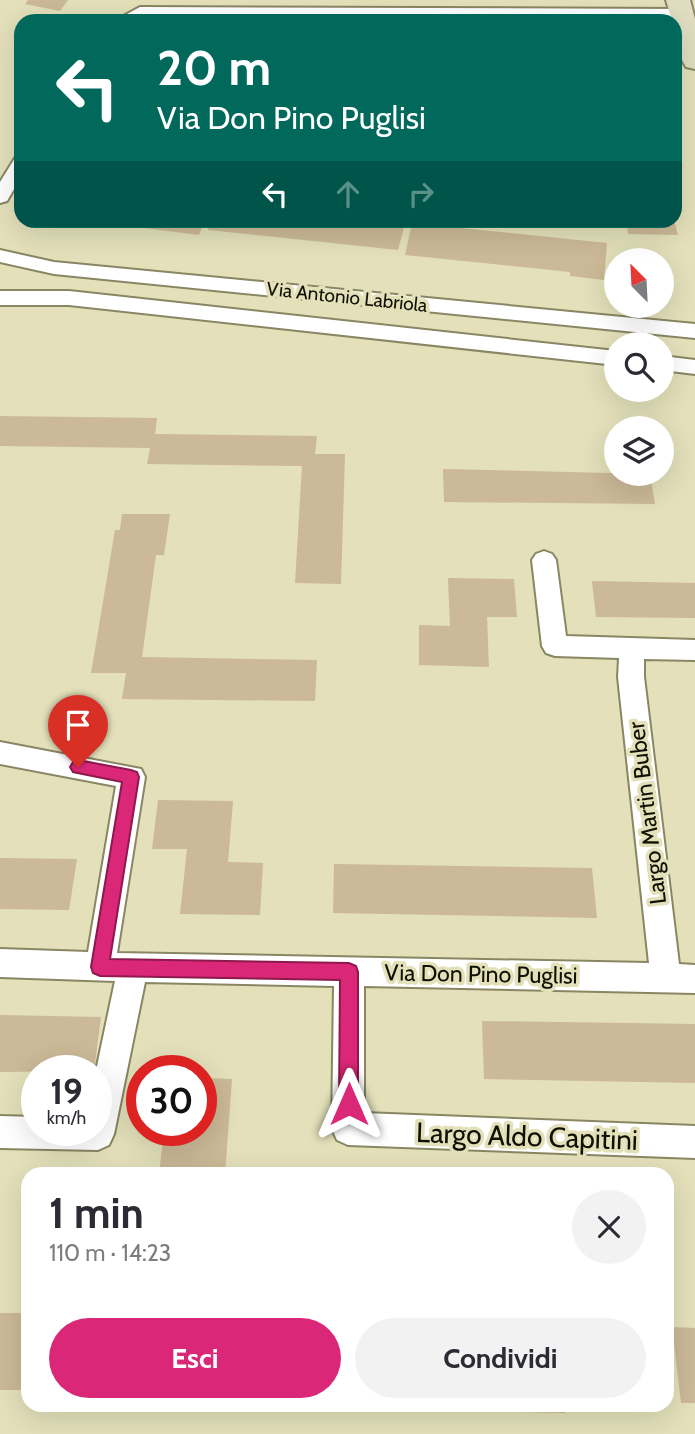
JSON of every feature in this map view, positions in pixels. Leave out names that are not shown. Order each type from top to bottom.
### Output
[{"type":"street","points":[[136,14],[680,7]]},
{"type":"street","points":[[682,14],[695,62]]},
{"type":"street","points":[[0,197],[14,174]]},
{"type":"street","name":"Via Antonio Labriola","points":[[0,256],[54,268],[695,331]]},
{"type":"street","name":"Via Antonio Labriola","points":[[0,298],[69,298],[604,357]]},
{"type":"street","points":[[674,364],[695,367]]},
{"type":"street","points":[[544,560],[555,646],[695,650]]},
{"type":"street","name":"Largo Martin Buber","points":[[632,649],[631,677],[680,979]]},
{"type":"street","points":[[0,753],[131,777],[100,967]]},
{"type":"street","name":"Via Don Pino Puglisi","points":[[0,963],[680,979]]},
{"type":"street","points":[[0,1132],[98,1134],[133,968]]},
{"type":"street","name":"Largo Aldo Capitini","points":[[349,972],[348,1129],[695,1142]]},
{"type":"building","points":[[28,0],[68,0],[60,11],[25,4]]},
{"type":"building","points":[[143,228],[202,228],[199,235]]},
{"type":"building","points":[[209,228],[404,228],[398,250]]},
{"type":"building","points":[[411,228],[461,228],[607,243],[607,248],[604,248],[604,280],[570,276],[570,272],[405,255]]},
{"type":"building","points":[[627,228],[676,228],[678,235],[628,234]]},
{"type":"building","points":[[0,416],[157,418],[155,434],[317,436],[315,454],[345,454],[341,584],[295,583],[302,466],[147,464],[150,448],[0,446]]},
{"type":"building","points":[[443,469],[604,473],[604,486],[652,486],[655,504],[444,502]]},
{"type":"building","points":[[122,514],[170,514],[164,555],[156,555],[142,657],[317,660],[315,701],[122,699],[126,673],[91,673],[115,530],[120,530]]},
{"type":"building","points":[[448,578],[514,579],[517,617],[487,617],[489,667],[419,665],[419,625],[450,626]]},
{"type":"building","points":[[592,581],[695,583],[695,618],[596,617]]},
{"type":"building","points":[[158,800],[233,801],[228,862],[263,863],[260,915],[180,914],[187,849],[152,849]]},
{"type":"building","points":[[0,858],[77,859],[69,910],[0,909]]},
{"type":"building","points":[[334,864],[592,868],[597,918],[333,913]]},
{"type":"building","points":[[0,1015],[101,1017],[96,1055],[21,1055],[21,1072],[0,1072]]},
{"type":"building","points":[[482,1021],[695,1024],[695,1083],[484,1079]]},
{"type":"building","points":[[217,1079],[232,1079],[226,1167],[160,1167],[162,1146],[217,1146]]},
{"type":"building","points":[[0,1313],[21,1313],[21,1390],[0,1390]]},
{"type":"building","points":[[674,1327],[695,1328],[695,1403],[681,1403]]},
{"type":"route","points":[[78,767],[131,777],[100,967],[349,972],[349,1104]]}]
